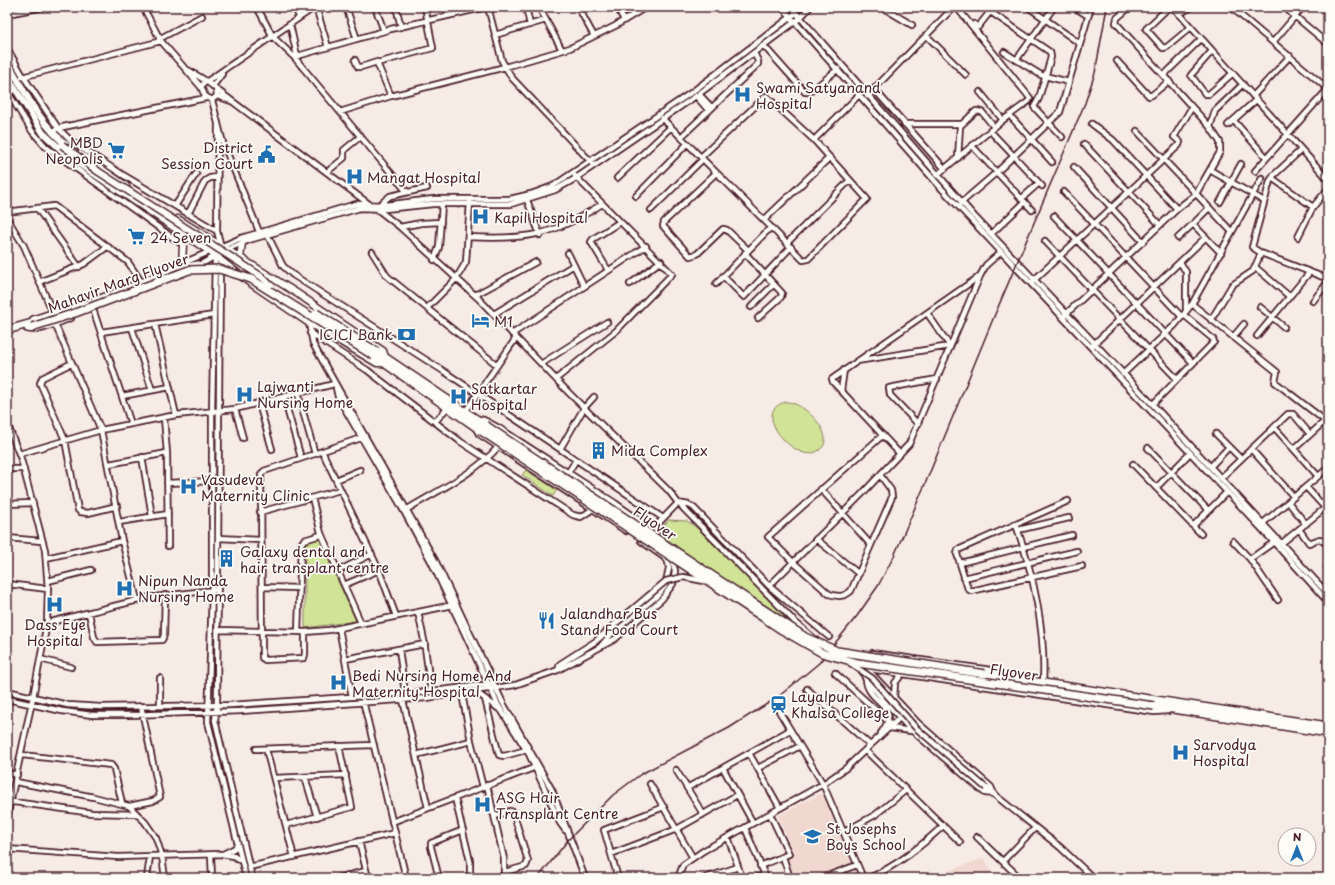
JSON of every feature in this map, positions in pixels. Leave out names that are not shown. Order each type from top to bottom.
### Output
[{"type":"highway","name":"Mahavir Marg Flyover","points":[[29,326],[188,266],[216,265],[229,267],[270,285],[385,360]]},
{"type":"highway","name":"Mahavir Marg Flyover","points":[[29,326],[75,313],[179,272],[212,268],[229,271],[251,279],[376,354]]},
{"type":"highway","points":[[7,330],[29,326]]},
{"type":"highway","points":[[7,335],[29,326]]},
{"type":"highway","points":[[385,360],[447,408],[479,425]]},
{"type":"highway","points":[[385,360],[465,412],[479,425]]},
{"type":"highway","name":"Flyover","points":[[479,425],[806,645],[846,661],[1328,732]]},
{"type":"highway","name":"Flyover","points":[[479,425],[805,637],[837,651],[860,656],[1002,676],[1328,726]]},
{"type":"main road","points":[[7,61],[20,77],[45,124],[58,138],[221,253],[309,323],[377,364],[385,360],[383,351],[295,292],[240,258],[221,253],[209,251],[69,157],[50,141],[36,124],[7,76]]},
{"type":"main road","points":[[58,138],[62,145],[99,172],[262,277],[270,285]]},
{"type":"main road","points":[[180,231],[183,245],[182,263]]},
{"type":"main road","points":[[240,258],[242,243]]},
{"type":"street","points":[[7,14],[44,7]]},
{"type":"street","points":[[143,7],[160,40],[201,87],[206,98]]},
{"type":"street","points":[[257,7],[273,37],[295,56],[408,192]]},
{"type":"street","points":[[296,7],[299,17]]},
{"type":"street","points":[[201,87],[299,17],[316,7],[328,47]]},
{"type":"street","points":[[346,7],[357,39]]},
{"type":"street","points":[[375,7],[384,31]]},
{"type":"street","points":[[396,7],[401,27]]},
{"type":"street","points":[[355,60],[359,67],[432,49],[434,45],[425,7]]},
{"type":"street","points":[[454,7],[456,14]]},
{"type":"street","points":[[295,56],[384,31],[487,7],[505,67],[512,78],[594,166]]},
{"type":"street","points":[[526,7],[530,25]]},
{"type":"street","points":[[539,7],[562,50]]},
{"type":"street","points":[[578,7],[594,36]]},
{"type":"street","points":[[618,7],[624,20]]},
{"type":"street","points":[[340,112],[390,96],[505,67],[562,50],[594,36],[646,7]]},
{"type":"street","points":[[782,7],[957,206],[1032,282],[1064,316],[1090,347],[1227,492],[1282,543],[1328,594]]},
{"type":"street","points":[[791,7],[867,96],[1032,282]]},
{"type":"street","points":[[377,207],[394,209],[414,204],[511,204],[555,190],[577,178],[698,95],[795,22],[810,7]]},
{"type":"street","points":[[882,7],[912,25]]},
{"type":"street","points":[[960,7],[976,27],[991,12],[1051,54],[1039,98],[1034,107],[1062,137]]},
{"type":"street","points":[[1028,7],[1080,43]]},
{"type":"street","points":[[1017,59],[1054,7]]},
{"type":"street","points":[[1074,7],[1087,15]]},
{"type":"street","points":[[957,206],[997,172],[1061,110],[1090,7]]},
{"type":"street","points":[[1064,316],[1177,209],[1196,194],[1220,152],[1221,145],[1210,127],[1116,23],[1117,18],[1130,7]]},
{"type":"street","points":[[1169,7],[1146,29],[1163,48],[1167,47],[1191,27]]},
{"type":"street","points":[[1173,7],[1328,179]]},
{"type":"street","points":[[1179,14],[1191,7]]},
{"type":"street","points":[[1231,7],[1328,89],[1255,171]]},
{"type":"street","points":[[1284,7],[1328,44]]},
{"type":"street","points":[[1273,42],[1304,7]]},
{"type":"street","points":[[867,96],[952,9],[958,9],[1030,96],[1029,101],[994,127],[937,175]]},
{"type":"street","points":[[370,204],[356,204],[260,234],[186,272],[55,324],[30,330],[29,321],[140,280],[209,251],[221,253],[242,243],[260,234],[267,234],[360,208],[433,199],[470,203],[510,199],[531,194],[553,186],[573,174],[734,61],[796,13]]},
{"type":"street","points":[[20,77],[160,40],[202,16]]},
{"type":"street","points":[[495,35],[546,20]]},
{"type":"street","points":[[290,24],[295,56]]},
{"type":"street","points":[[926,35],[966,75]]},
{"type":"street","points":[[1164,75],[1201,39]]},
{"type":"street","points":[[764,46],[805,92],[810,92],[842,66]]},
{"type":"street","points":[[7,48],[20,77],[58,128],[71,141],[123,176],[218,231]]},
{"type":"street","points":[[1212,51],[1191,75],[1205,94],[1209,94],[1233,73]]},
{"type":"street","points":[[1004,52],[1044,76],[1069,82]]},
{"type":"street","points":[[681,137],[758,64],[754,53]]},
{"type":"street","points":[[1228,125],[1255,98],[1290,56]]},
{"type":"street","points":[[734,61],[737,66]]},
{"type":"street","points":[[1117,61],[1149,96],[1169,81]]},
{"type":"street","points":[[377,62],[390,96]]},
{"type":"street","points":[[186,69],[214,87],[231,101]]},
{"type":"street","points":[[214,87],[224,71]]},
{"type":"street","points":[[1210,127],[1215,111],[1243,84]]},
{"type":"street","points":[[214,87],[217,96]]},
{"type":"street","points":[[874,89],[945,168]]},
{"type":"street","points":[[7,91],[32,131],[46,147],[183,245]]},
{"type":"street","points":[[980,92],[1003,120]]},
{"type":"street","points":[[698,95],[710,110]]},
{"type":"street","points":[[814,140],[859,95]]},
{"type":"street","points":[[212,100],[217,96]]},
{"type":"street","points":[[217,96],[231,101]]},
{"type":"street","points":[[651,210],[702,158],[766,96],[814,140],[829,158],[866,195],[866,201],[807,260],[803,260],[716,173],[702,158],[663,119],[659,114]]},
{"type":"street","points":[[52,132],[58,128],[206,98],[212,100]]},
{"type":"street","points":[[212,100],[223,143],[260,234]]},
{"type":"street","name":"Flyover","points":[[231,101],[370,204],[377,207],[434,260],[475,295],[584,408],[648,469],[678,503],[796,623],[821,644]]},
{"type":"street","points":[[1032,282],[1078,241],[1180,144],[1174,137],[1192,107]]},
{"type":"street","points":[[958,158],[960,129],[962,124],[979,110],[994,127]]},
{"type":"street","points":[[1012,118],[1052,162]]},
{"type":"street","points":[[1234,120],[1266,158]]},
{"type":"street","points":[[218,123],[218,231],[221,253],[218,412],[218,538],[208,727],[246,878]]},
{"type":"street","points":[[904,124],[962,124]]},
{"type":"street","points":[[1092,124],[1113,140],[1177,209]]},
{"type":"street","points":[[617,178],[671,127]]},
{"type":"street","points":[[1137,131],[1232,232]]},
{"type":"street","points":[[991,234],[1023,200],[1041,184],[993,134]]},
{"type":"street","points":[[327,172],[344,158],[344,150],[361,136]]},
{"type":"street","points":[[636,196],[688,144]]},
{"type":"street","points":[[1084,144],[1160,225]]},
{"type":"street","points":[[975,149],[1032,210]]},
{"type":"street","points":[[1301,150],[1272,178],[1264,201],[1252,247],[1261,253],[1328,280],[1313,301]]},
{"type":"street","points":[[764,220],[829,158]]},
{"type":"street","points":[[1220,202],[1240,164]]},
{"type":"street","points":[[1074,167],[1143,242]]},
{"type":"street","points":[[1210,170],[1264,201]]},
{"type":"street","points":[[716,173],[664,222],[663,226],[690,256],[697,254],[723,229],[727,230],[782,295],[758,318]]},
{"type":"street","points":[[175,206],[196,174]]},
{"type":"street","points":[[556,379],[616,331],[672,274],[661,261],[573,174]]},
{"type":"street","points":[[188,214],[205,181],[210,178],[217,177]]},
{"type":"street","points":[[1124,374],[1165,334],[1192,304],[1262,178]]},
{"type":"street","points":[[1272,178],[1313,207]]},
{"type":"street","points":[[787,243],[850,180]]},
{"type":"street","points":[[377,207],[386,198],[427,188]]},
{"type":"street","points":[[1298,237],[1313,207],[1328,189]]},
{"type":"street","points":[[1064,192],[1154,287],[1214,340],[1213,344],[1153,404]]},
{"type":"street","points":[[527,200],[540,235]]},
{"type":"street","points":[[428,308],[456,279],[466,262],[469,237],[470,203]]},
{"type":"street","points":[[434,260],[438,250],[442,204]]},
{"type":"street","points":[[469,237],[511,239],[540,235],[578,219],[602,204]]},
{"type":"street","points":[[7,212],[54,206],[128,262],[140,280]]},
{"type":"street","points":[[37,208],[79,267]]},
{"type":"street","points":[[1178,238],[1210,208]]},
{"type":"street","points":[[1054,216],[1193,363]]},
{"type":"street","points":[[7,218],[22,241],[53,313]]},
{"type":"street","points":[[400,227],[421,223],[441,222]]},
{"type":"street","points":[[608,270],[591,242],[593,239],[620,222]]},
{"type":"street","points":[[1193,224],[1221,253]]},
{"type":"street","points":[[716,284],[771,227]]},
{"type":"street","points":[[267,234],[283,266],[293,276],[477,394],[663,518]]},
{"type":"street","points":[[1090,347],[1206,237]]},
{"type":"street","points":[[1045,241],[1177,380]]},
{"type":"street","points":[[465,412],[497,365],[514,336],[584,286],[646,246]]},
{"type":"street","points":[[39,282],[79,267],[107,247]]},
{"type":"street","points":[[723,276],[744,297],[791,247]]},
{"type":"street","points":[[372,252],[386,274],[497,365]]},
{"type":"street","points":[[769,586],[880,475],[911,440],[980,276],[986,265],[1001,252]]},
{"type":"street","points":[[221,253],[214,315],[212,411],[215,590],[218,630],[217,705],[215,726],[252,878]]},
{"type":"street","points":[[568,253],[584,286]]},
{"type":"street","points":[[1211,320],[1232,285],[1252,273],[1261,253]]},
{"type":"street","points":[[630,284],[661,261]]},
{"type":"street","points":[[475,295],[536,262]]},
{"type":"street","points":[[1180,262],[1186,272],[1184,314]]},
{"type":"street","points":[[494,314],[574,265]]},
{"type":"street","points":[[1255,267],[1289,296]]},
{"type":"street","points":[[1257,336],[1309,273]]},
{"type":"street","points":[[900,454],[841,391],[832,379],[980,276]]},
{"type":"street","points":[[751,307],[774,284]]},
{"type":"street","points":[[1192,304],[1277,372],[1274,382],[1327,422],[1310,434],[1294,449]]},
{"type":"street","points":[[1260,307],[1284,328]]},
{"type":"street","points":[[93,309],[131,424]]},
{"type":"street","points":[[927,313],[950,346]]},
{"type":"street","points":[[101,332],[214,315]]},
{"type":"street","points":[[1064,316],[1094,343],[1211,466],[1262,525],[1274,542],[1328,602]]},
{"type":"street","points":[[541,364],[607,322]]},
{"type":"street","points":[[309,323],[313,344],[335,385],[338,397],[364,437],[406,510],[454,605],[494,690],[537,766],[560,823],[566,831],[585,878]]},
{"type":"street","points":[[55,324],[101,430],[117,506],[122,541],[137,600]]},
{"type":"street","points":[[155,324],[176,415]]},
{"type":"street","points":[[1233,337],[1244,324]]},
{"type":"street","points":[[132,328],[152,390]]},
{"type":"street","points":[[310,333],[367,370],[486,459],[577,517],[582,517],[593,509]]},
{"type":"street","points":[[856,362],[950,346]]},
{"type":"street","points":[[72,363],[40,380],[41,386],[65,440],[80,512],[88,513],[117,506]]},
{"type":"street","points":[[841,391],[844,370]]},
{"type":"street","points":[[918,424],[890,394],[889,388],[936,379]]},
{"type":"street","points":[[19,454],[101,430],[176,415],[235,410],[335,385]]},
{"type":"street","points":[[122,396],[170,386]]},
{"type":"street","points":[[298,394],[315,454]]},
{"type":"street","points":[[560,449],[584,408],[594,397]]},
{"type":"street","points":[[284,398],[301,458]]},
{"type":"street","points":[[259,404],[272,449]]},
{"type":"street","points":[[435,422],[447,408]]},
{"type":"street","points":[[235,410],[243,438]]},
{"type":"street","points":[[1222,478],[1274,427],[1291,413],[1310,434]]},
{"type":"street","points":[[164,418],[167,452],[168,546]]},
{"type":"street","points":[[7,699],[32,705],[92,715],[143,715],[216,712],[403,700],[494,690],[516,685],[558,670],[615,639],[656,604],[673,584],[674,561],[664,542],[652,529],[568,473],[484,420],[479,425],[479,434],[643,542],[665,558],[668,562],[669,568],[665,586],[658,595],[606,639],[600,647]]},
{"type":"street","points":[[7,423],[24,469],[33,503],[46,558],[48,581],[47,623],[18,775],[9,802],[7,817]]},
{"type":"street","points":[[1274,427],[1318,476]]},
{"type":"street","points":[[1216,434],[1241,459]]},
{"type":"street","points":[[880,475],[891,490],[892,497],[859,574],[850,591],[846,595],[835,596],[829,594],[769,539],[769,535],[883,435]]},
{"type":"street","points":[[305,632],[304,658],[265,660],[262,656],[260,512],[261,474],[268,469],[364,437]]},
{"type":"street","points":[[406,510],[486,459],[498,446]]},
{"type":"street","points":[[1148,448],[1172,471],[1208,510]]},
{"type":"street","points":[[1211,466],[1229,448]]},
{"type":"street","points":[[1252,449],[1294,497]]},
{"type":"street","points":[[322,451],[372,554],[396,616]]},
{"type":"street","points":[[109,464],[167,452]]},
{"type":"street","points":[[1156,488],[1190,453]]},
{"type":"street","points":[[142,457],[152,516]]},
{"type":"street","points":[[568,473],[576,460]]},
{"type":"street","points":[[1132,464],[1201,534]]},
{"type":"street","points":[[7,469],[24,469]]},
{"type":"street","points":[[336,480],[360,470]]},
{"type":"street","points":[[1262,525],[1318,476],[1328,470]]},
{"type":"street","points":[[167,483],[213,481]]},
{"type":"street","points":[[1282,543],[1299,529],[1327,510],[1306,487]]},
{"type":"street","points":[[822,489],[871,545]]},
{"type":"street","points":[[260,512],[340,490]]},
{"type":"street","points":[[1193,526],[1227,492]]},
{"type":"street","points":[[312,498],[321,535],[361,623]]},
{"type":"street","points":[[1068,500],[1016,525],[958,550],[956,554],[968,589],[974,591],[1033,576],[1082,566]]},
{"type":"street","points":[[1288,502],[1306,524]]},
{"type":"street","points":[[7,504],[33,503]]},
{"type":"street","points":[[643,542],[652,529],[678,503],[689,504],[769,586],[829,636]]},
{"type":"street","points":[[119,522],[168,514]]},
{"type":"street","points":[[1018,530],[1069,518]]},
{"type":"street","points":[[1016,525],[1033,576],[1042,653],[1042,683]]},
{"type":"street","points":[[1299,529],[1309,542],[1320,539],[1328,544]]},
{"type":"street","points":[[298,632],[300,544],[304,540],[321,535]]},
{"type":"street","points":[[960,563],[1072,535]]},
{"type":"street","points":[[7,538],[42,541]]},
{"type":"street","points":[[218,538],[261,540]]},
{"type":"street","points":[[816,539],[859,574]]},
{"type":"street","points":[[46,558],[122,541]]},
{"type":"street","points":[[1233,541],[1250,559],[1278,600]]},
{"type":"street","points":[[1250,559],[1274,542]]},
{"type":"street","points":[[964,578],[1077,551]]},
{"type":"street","points":[[338,571],[372,554]]},
{"type":"street","points":[[48,581],[91,570]]},
{"type":"street","points":[[344,585],[379,570]]},
{"type":"street","name":"Flyover","points":[[558,670],[560,664],[596,641],[666,581],[683,577],[712,582]]},
{"type":"street","points":[[7,584],[48,589]]},
{"type":"street","points":[[262,587],[300,588]]},
{"type":"street","points":[[47,623],[137,600],[165,595],[215,590]]},
{"type":"street","points":[[88,613],[94,637],[97,642],[162,640],[164,635],[165,595]]},
{"type":"street","points":[[218,630],[305,632],[339,628],[454,605]]},
{"type":"street","points":[[418,612],[425,644],[430,692]]},
{"type":"street","points":[[339,628],[352,697]]},
{"type":"street","points":[[345,659],[425,644]]},
{"type":"street","points":[[399,649],[405,693]]},
{"type":"street","points":[[875,741],[889,722],[888,714],[867,687],[863,668],[864,660],[867,655],[872,653],[991,670],[1002,676]]},
{"type":"street","points":[[40,660],[71,667]]},
{"type":"street","name":"Flyover","points":[[846,661],[872,678],[916,728],[994,794]]},
{"type":"street","points":[[863,668],[1154,712],[1178,710]]},
{"type":"street","points":[[863,668],[873,675],[907,711],[991,787],[994,794],[1094,878]]},
{"type":"street","points":[[835,673],[889,722]]},
{"type":"street","points":[[894,698],[895,683],[902,674]]},
{"type":"street","points":[[160,678],[160,706]]},
{"type":"street","points":[[866,679],[913,731],[985,793],[994,794]]},
{"type":"street","points":[[7,692],[75,705],[101,707],[217,705],[430,692],[491,684]]},
{"type":"street","points":[[807,689],[870,745]]},
{"type":"street","points":[[494,690],[502,712],[537,766]]},
{"type":"street","points":[[476,692],[502,712]]},
{"type":"street","points":[[462,694],[471,741],[495,816],[505,872],[504,878]]},
{"type":"street","points":[[362,696],[406,878]]},
{"type":"street","points":[[485,699],[499,755],[504,756],[526,750]]},
{"type":"street","points":[[403,700],[428,808]]},
{"type":"street","points":[[128,806],[153,801],[160,797],[141,706]]},
{"type":"street","points":[[779,711],[823,784],[863,878]]},
{"type":"street","points":[[678,878],[683,865],[693,858],[823,784],[846,768],[907,711]]},
{"type":"street","points":[[890,728],[913,731]]},
{"type":"street","points":[[687,788],[790,730]]},
{"type":"street","points":[[416,755],[471,741]]},
{"type":"street","points":[[256,749],[374,745]]},
{"type":"street","points":[[286,825],[352,807],[339,746]]},
{"type":"street","points":[[758,768],[800,746]]},
{"type":"street","points":[[266,749],[294,856]]},
{"type":"street","points":[[864,750],[960,842]]},
{"type":"street","points":[[749,753],[780,808]]},
{"type":"street","points":[[22,755],[111,765],[114,770],[122,803]]},
{"type":"street","points":[[392,822],[537,766]]},
{"type":"street","points":[[723,768],[753,823]]},
{"type":"street","points":[[676,770],[703,814]]},
{"type":"street","points":[[7,773],[18,775]]},
{"type":"street","points":[[274,778],[346,775]]},
{"type":"street","points":[[305,777],[317,817]]},
{"type":"street","points":[[16,782],[122,803],[128,806],[152,831],[162,856],[165,878]]},
{"type":"street","points":[[650,784],[693,858]]},
{"type":"street","points":[[844,832],[875,816],[906,790]]},
{"type":"street","points":[[611,854],[677,829],[737,795]]},
{"type":"street","points":[[455,798],[470,861],[470,878]]},
{"type":"street","points":[[9,802],[92,813],[137,814]]},
{"type":"street","points":[[618,878],[604,830],[664,807]]},
{"type":"street","points":[[495,816],[510,811],[513,812],[528,861],[526,866],[505,872]]},
{"type":"street","points":[[760,866],[783,858],[788,855],[789,852],[770,814]]},
{"type":"street","points":[[869,878],[896,865],[943,826]]},
{"type":"street","points":[[744,828],[765,876],[755,878]]},
{"type":"street","points":[[1003,861],[1035,828]]},
{"type":"street","points":[[439,878],[431,843],[463,830]]},
{"type":"street","points":[[249,867],[395,833]]},
{"type":"street","points":[[728,837],[742,878]]},
{"type":"street","points":[[977,837],[1020,878]]},
{"type":"street","points":[[359,842],[368,878]]},
{"type":"street","points":[[221,854],[235,848],[237,844]]},
{"type":"street","points":[[7,849],[118,857],[221,854],[234,856],[241,861]]},
{"type":"street","points":[[211,855],[212,878]]},
{"type":"street","points":[[147,878],[150,856]]},
{"type":"street","points":[[783,858],[790,878]]},
{"type":"street","points":[[822,878],[857,865]]},
{"type":"street","points":[[705,878],[738,867]]},
{"type":"street","points":[[338,878],[366,871]]},
{"type":"shaded area","name":"St Josephs Boys School","points":[[822,793],[852,864],[814,878],[794,878],[787,859],[794,855],[778,816]]},
{"type":"shaded area","points":[[984,858],[995,878],[929,878]]},
{"type":"green space","points":[[786,402],[794,403],[803,408],[819,423],[824,432],[825,441],[822,448],[813,453],[805,453],[786,442],[778,434],[773,424],[772,415],[776,407]]},
{"type":"green space","points":[[526,470],[557,490],[553,496],[522,475]]},
{"type":"green space","points":[[669,520],[687,521],[697,528],[795,624],[703,565],[657,532]]},
{"type":"green space","points":[[318,537],[356,621],[305,628],[305,541]]},
{"type":"railway","points":[[538,878],[569,839],[613,795],[641,774],[729,728],[778,697],[819,663],[857,616],[878,586],[894,556],[923,489],[993,319],[1085,103],[1095,73],[1107,7]]},
{"type":"place","name":"Swami Satyanand Hospital","points":[[743,95]]},
{"type":"place","name":"MBD Neopolis","points":[[116,150]]},
{"type":"place","name":"District Session Court","points":[[266,155]]},
{"type":"place","name":"Mangat Hospital","points":[[354,177]]},
{"type":"place","name":"Kapil Hospital","points":[[481,217]]},
{"type":"place","name":"24 Seven","points":[[137,237]]},
{"type":"place","name":"M1","points":[[481,321]]},
{"type":"place","name":"ICICI Bank","points":[[406,334]]},
{"type":"place","name":"Lajwanti Nursing Home","points":[[244,394]]},
{"type":"place","name":"Satkartar Hospital","points":[[458,396]]},
{"type":"place","name":"Mida Complex","points":[[598,450]]},
{"type":"place","name":"Vasudeva Maternity Clinic","points":[[188,487]]},
{"type":"place","name":"Galaxy dental and hair transplant centre","points":[[227,559]]},
{"type":"place","name":"Nipun Nanda Nursing Home","points":[[125,588]]},
{"type":"place","name":"Dass Eye Hospital","points":[[55,604]]},
{"type":"place","name":"Jalandhar Bus Stand Food Court","points":[[547,621]]},
{"type":"place","name":"Bedi Nursing Home And Maternity Hospital","points":[[339,683]]},
{"type":"place","name":"Layalpur Khalsa College","points":[[778,704]]},
{"type":"place","name":"Sarvodya Hospital","points":[[1180,752]]},
{"type":"place","name":"ASG Hair Transplant Centre","points":[[483,805]]},
{"type":"place","name":"St Josephs Boys School","points":[[813,836]]}]
